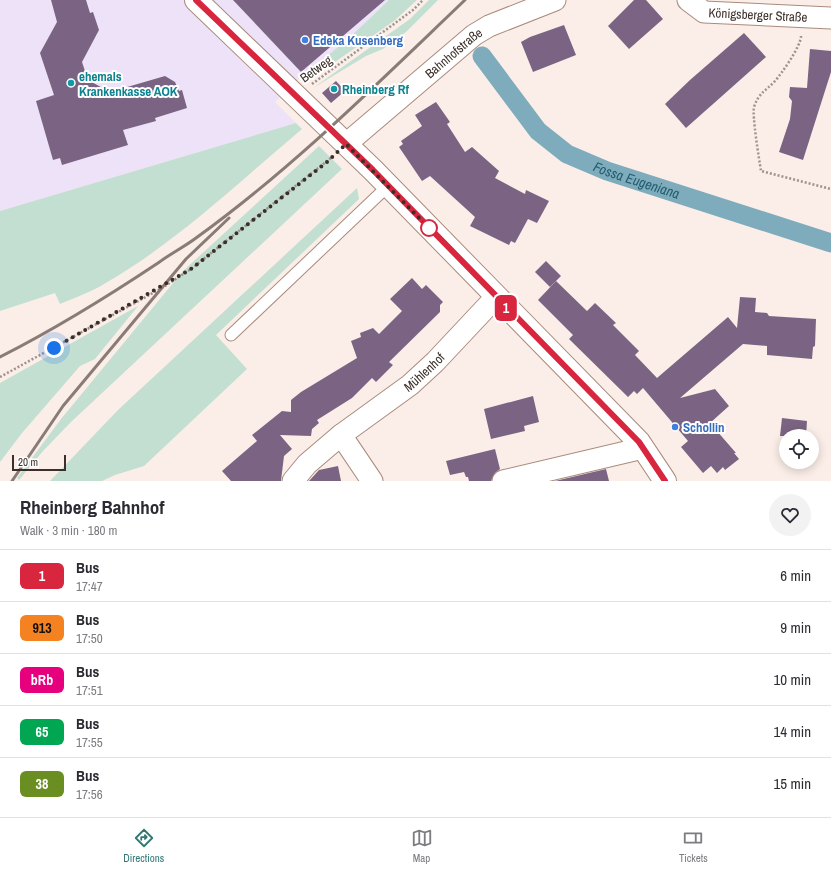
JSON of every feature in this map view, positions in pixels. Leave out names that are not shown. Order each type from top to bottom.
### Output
[{"type":"street","points":[[196,0],[295,97],[346,144],[639,442],[665,481]]},
{"type":"street","name":"Bahnhofstraße","points":[[346,144],[474,35],[489,26],[556,0]]},
{"type":"street","name":"Königsberger Straße","points":[[688,0],[704,12],[831,18]]},
{"type":"street","name":"Mühlenhof","points":[[293,481],[307,464],[341,435],[410,385],[435,362],[496,297]]},
{"type":"street","points":[[341,435],[372,481]]},
{"type":"street","points":[[503,481],[642,448]]},
{"type":"lane","points":[[232,335],[388,186]]},
{"type":"path","name":"Betweg","points":[[295,97],[413,10],[424,0]]},
{"type":"path","points":[[800,17],[801,41],[774,81],[762,91],[754,108],[760,171],[831,188]]},
{"type":"path","points":[[0,377],[155,291],[191,269],[327,162],[346,144]]},
{"type":"shaded area","points":[[0,0],[389,0],[346,41],[308,70],[275,102],[296,123],[0,211]]},
{"type":"green space","points":[[389,0],[417,0],[394,21],[312,78],[304,79],[301,76],[346,41]]},
{"type":"green space","points":[[429,0],[438,0],[406,32],[383,49],[366,56],[313,88],[410,19]]},
{"type":"green space","points":[[296,123],[302,129],[182,231],[131,268],[94,290],[60,304],[55,293],[0,311],[0,211]]},
{"type":"green space","points":[[319,146],[342,169],[71,422],[43,451],[19,480],[17,478],[61,419],[183,271]]},
{"type":"green space","points":[[357,188],[359,199],[216,335],[247,369],[144,466],[115,475],[102,481],[50,481],[118,410]]},
{"type":"green space","points":[[138,306],[95,359],[80,366],[22,433],[0,462],[0,383]]},
{"type":"building","name":"ehemals Krankenkasse AOK","points":[[51,0],[86,0],[90,13],[93,12],[99,30],[82,62],[88,80],[110,92],[165,76],[175,82],[179,91],[182,90],[187,108],[155,118],[156,121],[123,130],[128,145],[62,165],[60,158],[53,160],[36,101],[54,95],[40,53],[57,22]]},
{"type":"building","name":"Edeka Kusenberg","points":[[233,0],[385,0],[301,72]]},
{"type":"building","points":[[634,0],[646,0],[663,19],[629,49],[608,26]]},
{"type":"building","points":[[564,25],[576,55],[533,72],[521,42],[530,37]]},
{"type":"building","points":[[744,33],[766,57],[686,128],[665,104]]},
{"type":"building","points":[[810,49],[831,51],[831,72],[803,160],[779,152],[790,119],[792,101],[789,97],[790,87],[807,88]]},
{"type":"building","name":"Rheinberg Rf","points":[[336,81],[345,91],[331,103],[322,93]]},
{"type":"building","points":[[436,102],[450,122],[447,124],[465,152],[472,147],[499,171],[495,178],[525,194],[526,190],[549,201],[537,223],[528,219],[515,243],[511,241],[509,245],[470,226],[475,217],[430,176],[422,181],[399,147],[403,144],[401,141],[422,126],[415,115]]},
{"type":"building","points":[[546,261],[561,276],[550,287],[535,272]]},
{"type":"building","points":[[412,278],[422,289],[426,285],[443,302],[440,305],[440,312],[389,362],[393,365],[376,382],[372,378],[352,398],[317,420],[319,423],[312,429],[311,436],[280,435],[292,449],[284,456],[281,481],[231,481],[222,471],[257,441],[252,435],[282,411],[291,412],[291,400],[301,392],[357,358],[351,341],[361,337],[360,333],[373,328],[379,334],[402,311],[390,299]]},
{"type":"building","points":[[556,281],[587,311],[595,303],[616,323],[613,325],[639,351],[635,355],[657,378],[728,317],[737,328],[740,297],[756,298],[755,312],[767,313],[769,316],[816,319],[815,346],[813,347],[812,359],[767,355],[767,346],[743,344],[680,398],[715,389],[729,406],[710,423],[736,453],[734,453],[739,459],[725,470],[723,467],[717,473],[711,466],[703,473],[681,447],[688,441],[643,388],[637,394],[634,391],[628,397],[569,339],[573,335],[538,300]]},
{"type":"building","points":[[533,396],[539,422],[524,426],[525,431],[491,439],[484,409]]},
{"type":"building","points":[[782,418],[807,421],[806,429],[781,429]]},
{"type":"building","points":[[495,449],[500,469],[495,473],[491,481],[469,481],[464,472],[450,475],[446,461]]},
{"type":"building","points":[[338,466],[341,481],[309,481],[319,470]]},
{"type":"building","points":[[606,469],[609,481],[555,481]]},
{"type":"waterway","name":"Fossa Eugeniana","points":[[482,56],[538,131],[567,154],[607,171],[831,243]]},
{"type":"railway","points":[[0,357],[61,324],[120,288],[191,241],[232,211],[335,124],[465,0]]},
{"type":"railway","points":[[12,481],[63,406],[186,259],[229,218]]},
{"type":"bus line","name":"1","points":[[196,0],[373,170],[458,256],[496,297],[639,442],[665,481]]},
{"type":"place","name":"Edeka Kusenberg","points":[[305,40]]},
{"type":"place","name":"ehemals Krankenkasse AOK","points":[[71,83]]},
{"type":"place","name":"Rheinberg Rf","points":[[334,89]]},
{"type":"place","name":"Schollin","points":[[675,427]]},
{"type":"route","points":[[54,348],[162,288],[191,269],[271,204],[327,162],[346,144],[418,215],[429,228]]}]
